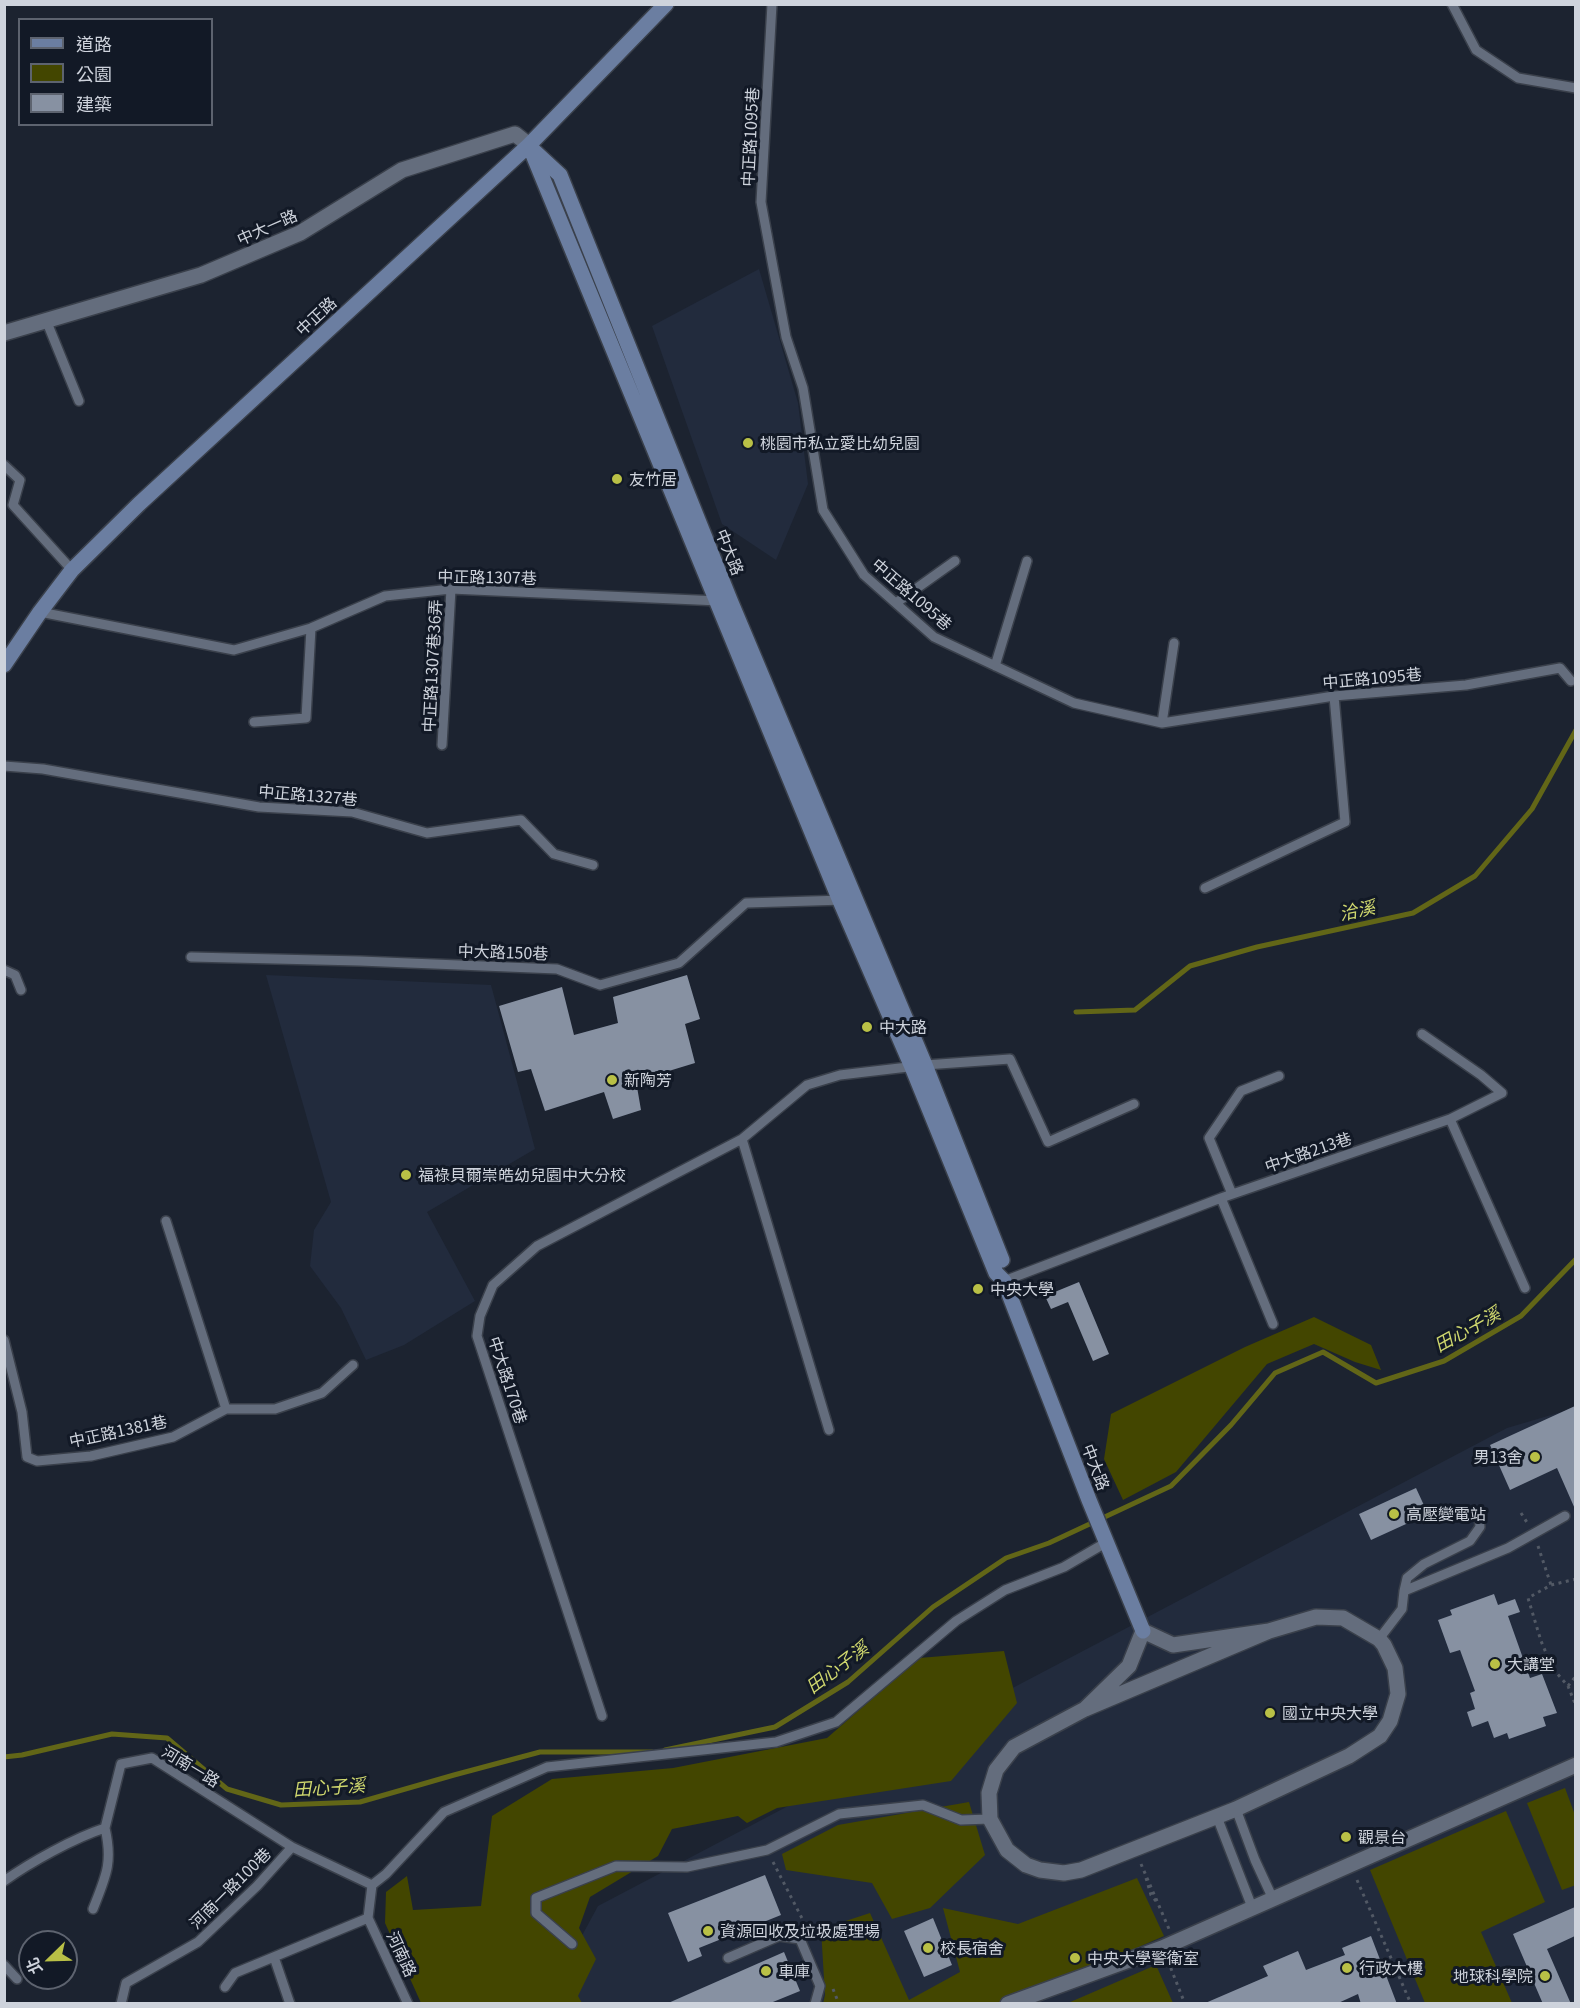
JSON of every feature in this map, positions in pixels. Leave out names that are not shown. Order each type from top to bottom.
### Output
[{"type":"street","name":"中正路","points":[[4,665],[72,570],[139,504],[529,145],[666,4]]},
{"type":"street","name":"中大一路","points":[[4,333],[201,275],[300,233],[402,170],[515,134],[529,145]]},
{"type":"street","name":"中大路","points":[[529,145],[724,601],[918,1066],[996,1273],[1004,1281],[1089,1500],[1143,1631]]},
{"type":"street","points":[[1316,1617],[1343,1618],[1379,1639],[1395,1668],[1398,1694],[1390,1721],[1380,1736],[1349,1756],[1236,1809],[1081,1870],[1064,1873],[1040,1870],[1026,1865],[1006,1850],[990,1819],[989,1793],[996,1770],[1014,1748],[1085,1709],[1269,1631],[1316,1617]]},
{"type":"street","points":[[1085,1709],[1129,1666],[1143,1631],[1173,1646],[1269,1631]]},
{"type":"street","points":[[1008,2004],[1168,1945],[1575,1765]]},
{"type":"lane","name":"中正路1095巷","points":[[772,4],[761,202],[786,337],[803,388],[823,510],[864,575],[934,637],[1074,703],[1162,723],[1334,696],[1466,685],[1560,668],[1571,681]]},
{"type":"lane","points":[[1452,4],[1476,50],[1518,78],[1575,88]]},
{"type":"lane","points":[[46,320],[79,401]]},
{"type":"lane","points":[[4,465],[20,480],[13,505],[72,570]]},
{"type":"lane","points":[[896,603],[955,561]]},
{"type":"lane","points":[[995,666],[1027,561]]},
{"type":"lane","name":"中正路1307巷","points":[[40,612],[234,650],[311,628],[386,596],[451,589],[724,601]]},
{"type":"lane","name":"中正路1307巷36弄","points":[[442,745],[451,589]]},
{"type":"lane","points":[[254,722],[306,718],[311,628]]},
{"type":"lane","points":[[1162,723],[1174,643]]},
{"type":"lane","points":[[1205,888],[1345,822],[1334,696]]},
{"type":"lane","name":"中正路1327巷","points":[[4,766],[43,769],[259,807],[352,812],[426,833],[521,820],[554,854],[593,865]]},
{"type":"lane","name":"中大路150巷","points":[[191,957],[558,969],[600,985],[679,963],[746,903],[848,900]]},
{"type":"lane","points":[[4,970],[15,975],[21,990]]},
{"type":"lane","name":"中大路213巷","points":[[1004,1281],[1232,1194],[1450,1119],[1502,1093],[1481,1075],[1422,1034]]},
{"type":"lane","name":"中大路170巷","points":[[602,1716],[477,1336],[480,1316],[493,1285],[537,1246],[742,1139],[807,1085],[840,1075],[1010,1059],[1048,1142],[1134,1104]]},
{"type":"lane","points":[[1232,1194],[1209,1138],[1241,1091],[1279,1076]]},
{"type":"lane","points":[[1450,1119],[1525,1288]]},
{"type":"lane","points":[[742,1139],[829,1430]]},
{"type":"lane","points":[[1221,1198],[1273,1324]]},
{"type":"lane","points":[[166,1221],[226,1409]]},
{"type":"lane","name":"中正路1381巷","points":[[4,1340],[22,1412],[27,1457],[36,1461],[91,1456],[173,1437],[226,1409],[275,1409],[322,1393],[353,1365]]},
{"type":"lane","points":[[1379,1639],[1402,1609],[1407,1578],[1424,1564],[1470,1541],[1480,1527],[1479,1515]]},
{"type":"lane","points":[[1404,1591],[1508,1548],[1566,1516]]},
{"type":"lane","points":[[225,1987],[235,1972],[368,1918],[372,1885],[386,1874],[444,1812],[547,1767],[776,1742],[836,1722],[956,1621],[1005,1590],[1064,1567],[1105,1538]]},
{"type":"lane","name":"河南一路","points":[[105,1828],[121,1764],[152,1758],[292,1847],[372,1885]]},
{"type":"lane","points":[[572,1944],[536,1913],[536,1898],[616,1866],[687,1868],[767,1850],[839,1814],[923,1805],[961,1820],[990,1819]]},
{"type":"lane","points":[[1236,1809],[1255,1860],[1273,1899]]},
{"type":"lane","points":[[1217,1817],[1252,1907]]},
{"type":"lane","points":[[4,1881],[21,1869],[88,1833],[105,1828],[110,1850],[107,1873],[93,1909]]},
{"type":"lane","name":"河南一路100巷","points":[[121,2004],[126,1983],[198,1942],[257,1886],[292,1847]]},
{"type":"lane","name":"河南路","points":[[368,1918],[408,2004]]},
{"type":"lane","points":[[728,1958],[779,1936],[800,1939],[820,1986],[814,2004]]},
{"type":"lane","points":[[274,1957],[290,2004]]},
{"type":"lane","points":[[4,1965],[16,1979]]},
{"type":"path","points":[[1575,1580],[1551,1585],[1528,1598],[1541,1641],[1553,1669],[1568,1686],[1575,1706]]},
{"type":"path","points":[[1568,1686],[1575,1676]]},
{"type":"path","points":[[767,1850],[810,1935]]},
{"type":"path","points":[[1351,1864],[1364,1899],[1411,2004]]},
{"type":"path","points":[[1158,1903],[1151,1895],[1145,1873],[1158,1903],[1185,2004]]},
{"type":"shaded area","name":"桃園市私立愛比幼兒園","points":[[759,269],[798,403],[808,484],[776,560],[722,524],[652,326]]},
{"type":"shaded area","name":"福祿貝爾崇皓幼兒園中大分校","points":[[266,975],[491,985],[535,1149],[427,1212],[475,1301],[404,1345],[366,1360],[341,1308],[310,1266],[314,1230],[331,1202]]},
{"type":"shaded area","name":"國立中央大學","points":[[1575,1408],[1575,2003],[545,2004],[598,1906],[1507,1428]]},
{"type":"green space","points":[[1314,1317],[1371,1345],[1381,1370],[1355,1362],[1314,1344],[1267,1364],[1176,1472],[1123,1500],[1104,1459],[1111,1414],[1245,1347]]},
{"type":"green space","points":[[1004,1651],[1017,1703],[951,1781],[777,1808],[747,1823],[738,1816],[672,1829],[658,1856],[590,1897],[579,1928],[596,1959],[578,1996],[582,2003],[421,2003],[385,1923],[386,1892],[407,1876],[413,1910],[481,1906],[492,1816],[552,1779],[673,1768],[827,1738],[919,1658]]},
{"type":"green space","points":[[1565,1788],[1575,1815],[1576,1885],[1562,1890],[1527,1803]]},
{"type":"green space","points":[[969,1802],[985,1855],[930,1908],[892,1919],[872,1883],[786,1870],[782,1854],[838,1825]]},
{"type":"green space","points":[[1506,1811],[1545,1902],[1481,1932],[1512,2003],[1425,2003],[1370,1870]]},
{"type":"green space","points":[[1137,1878],[1164,1936],[1010,2003],[823,2004],[825,1995],[821,1929],[870,1913],[909,2000],[960,1972],[943,1908],[1018,1924]]},
{"type":"green space","points":[[1156,1965],[1173,2003],[1068,2003]]},
{"type":"building","points":[[687,975],[700,1019],[685,1024],[695,1063],[636,1081],[641,1110],[613,1119],[604,1092],[545,1111],[531,1069],[518,1072],[499,1006],[562,987],[574,1035],[618,1023],[613,997]]},
{"type":"building","points":[[1079,1282],[1109,1354],[1093,1361],[1068,1302],[1051,1309],[1045,1296]]},
{"type":"building","name":"男13舍","points":[[1575,1406],[1575,1509],[1557,1468],[1510,1490],[1490,1445]]},
{"type":"building","name":"高壓變電站","points":[[1416,1488],[1428,1514],[1371,1540],[1359,1514]]},
{"type":"building","name":"大講堂","points":[[1494,1594],[1498,1605],[1515,1599],[1520,1612],[1508,1616],[1530,1678],[1542,1674],[1557,1713],[1543,1717],[1546,1726],[1509,1739],[1507,1733],[1494,1738],[1488,1721],[1472,1727],[1467,1712],[1475,1709],[1470,1693],[1475,1691],[1460,1650],[1450,1653],[1438,1620],[1452,1615],[1450,1610]]},
{"type":"building","name":"資源回收及垃圾處理場","points":[[765,1875],[781,1915],[699,1948],[702,1956],[688,1962],[668,1913]]},
{"type":"building","name":"地球科學院","points":[[1575,1907],[1575,1936],[1547,1949],[1571,2004],[1543,2004],[1513,1934]]},
{"type":"building","name":"校長宿舍","points":[[933,1918],[952,1965],[924,1977],[904,1931]]},
{"type":"building","name":"行政大樓","points":[[1371,1936],[1397,2004],[1361,2004],[1358,1994],[1336,2004],[1203,2004],[1268,1976],[1263,1966],[1298,1951],[1306,1970],[1345,1955],[1342,1948]]},
{"type":"building","name":"車庫","points":[[784,1952],[800,1991],[768,2004],[666,2004]]},
{"type":"waterway","name":"洽溪","points":[[1076,1012],[1135,1010],[1190,966],[1257,947],[1413,913],[1475,876],[1532,809],[1576,730]]},
{"type":"waterway","name":"田心子溪","points":[[665,1750],[775,1727],[848,1682],[933,1607],[1006,1558],[1049,1543],[1171,1486],[1231,1425],[1275,1373],[1323,1352],[1376,1383],[1444,1361],[1521,1316],[1576,1259]]},
{"type":"waterway","name":"田心子溪","points":[[4,1757],[112,1734],[167,1738],[227,1789],[281,1805],[360,1802],[540,1752],[652,1752]]},
{"type":"place","name":"桃園市私立愛比幼兒園","points":[[748,443]]},
{"type":"place","name":"友竹居","points":[[617,479]]},
{"type":"place","name":"中大路","points":[[867,1027]]},
{"type":"place","name":"新陶芳","points":[[612,1080]]},
{"type":"place","name":"福祿貝爾崇皓幼兒園中大分校","points":[[406,1175]]},
{"type":"place","name":"中央大學","points":[[978,1289]]},
{"type":"place","name":"男13舍","points":[[1535,1457]]},
{"type":"place","name":"高壓變電站","points":[[1394,1514]]},
{"type":"place","name":"大講堂","points":[[1495,1664]]},
{"type":"place","name":"國立中央大學","points":[[1270,1713]]},
{"type":"place","name":"觀景台","points":[[1346,1837]]},
{"type":"place","name":"資源回收及垃圾處理場","points":[[708,1931]]},
{"type":"place","name":"校長宿舍","points":[[928,1948]]},
{"type":"place","name":"中央大學警衛室","points":[[1075,1958]]},
{"type":"place","name":"行政大樓","points":[[1347,1968]]},
{"type":"place","name":"車庫","points":[[766,1971]]},
{"type":"place","name":"地球科學院","points":[[1545,1976]]}]
